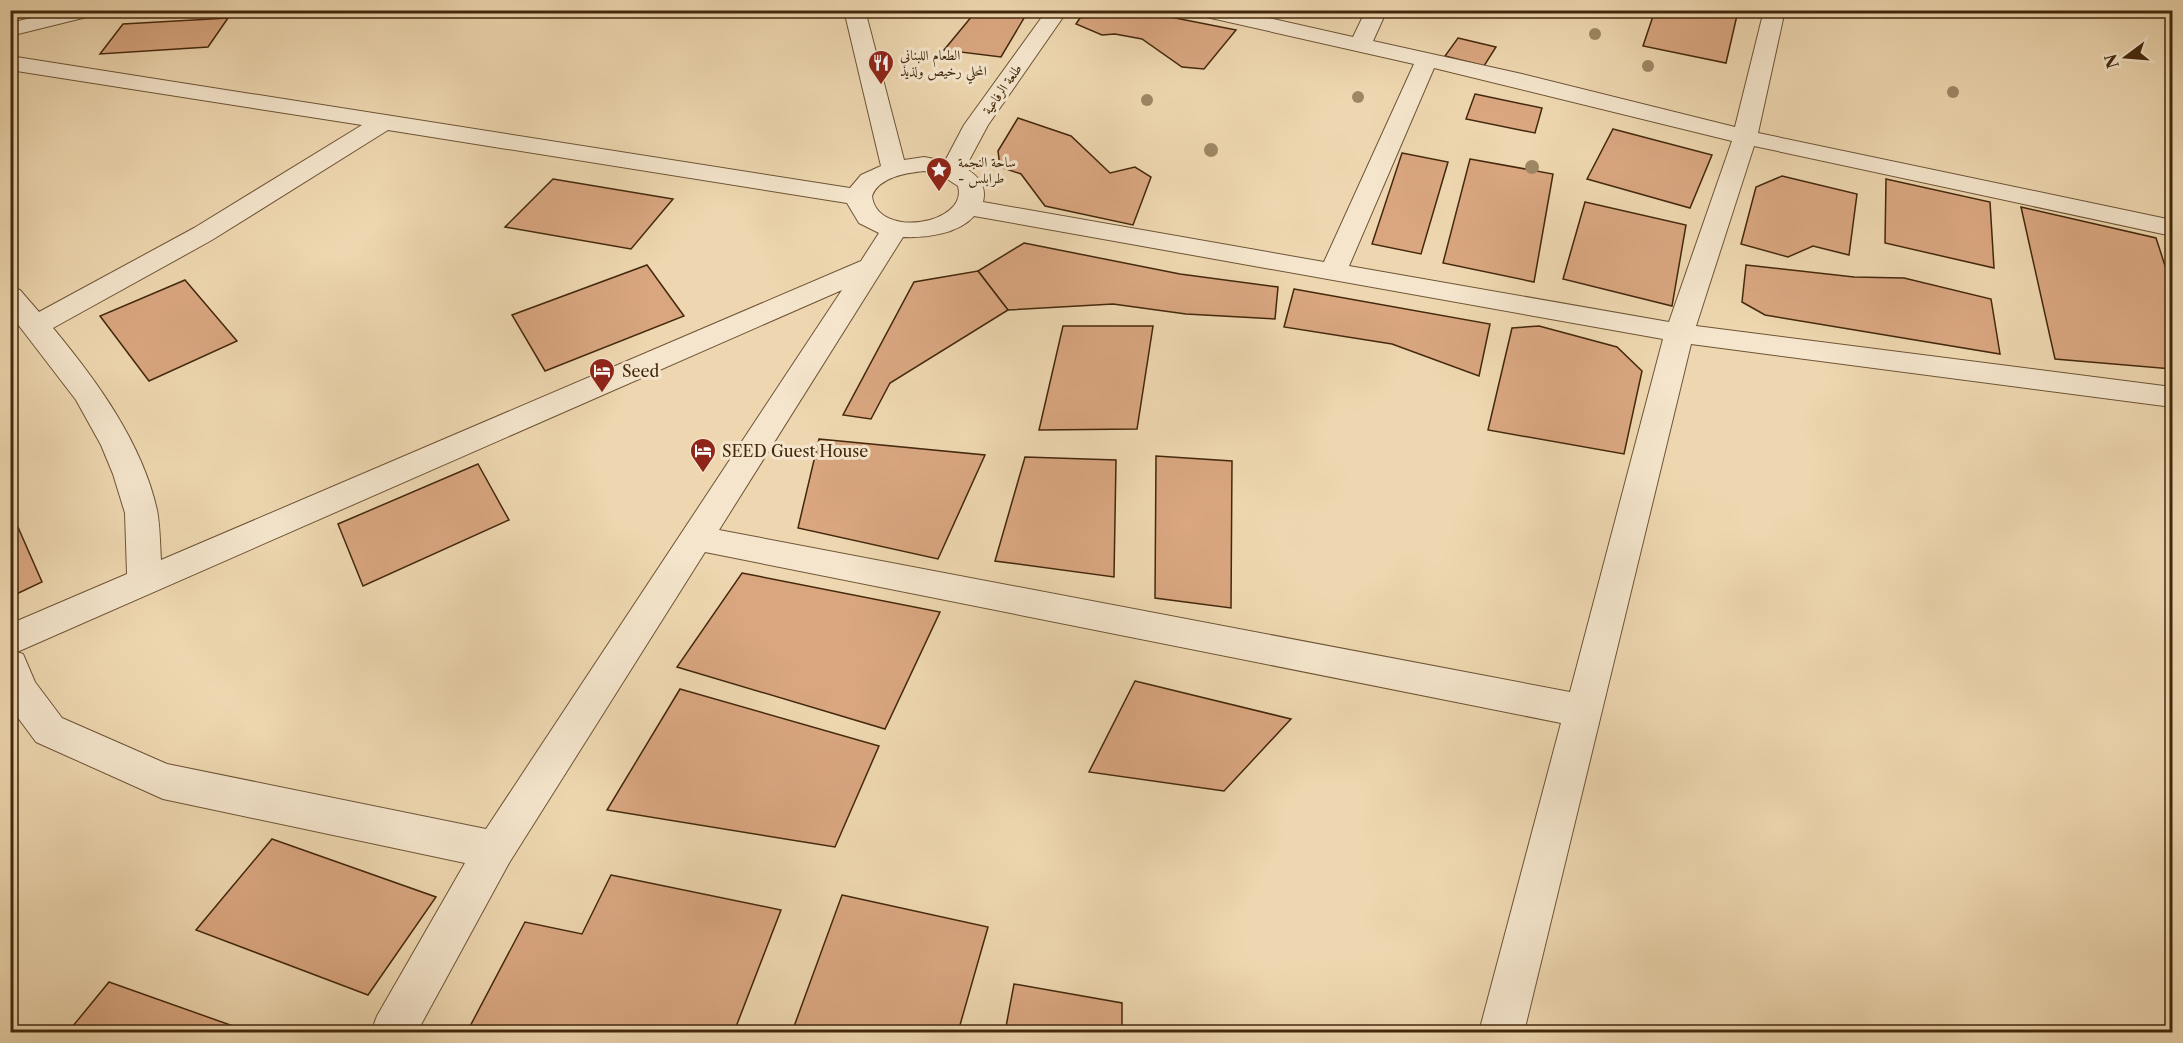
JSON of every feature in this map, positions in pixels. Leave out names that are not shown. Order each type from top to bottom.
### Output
[{"type":"street","points":[[10,30],[92,10]]},
{"type":"street","points":[[854,10],[894,168]]},
{"type":"street","name":"طلعة الرفاعية","points":[[952,170],[976,125],[1058,10]]},
{"type":"street","points":[[1202,10],[1522,81],[1745,138],[2172,228]]},
{"type":"street","points":[[1360,46],[1377,10]]},
{"type":"street","points":[[1502,1032],[1679,333],[1745,138],[1775,10]]},
{"type":"street","points":[[1333,272],[1427,60]]},
{"type":"street","points":[[10,63],[860,197]]},
{"type":"street","points":[[35,326],[203,234],[384,122]]},
{"type":"street","points":[[924,164],[952,170],[964,177],[972,186],[973,197],[969,207],[960,216],[930,229],[896,229],[883,226],[868,217],[860,206],[860,197],[870,180],[894,168],[924,164]]},
{"type":"street","points":[[969,207],[1679,333],[2172,397]]},
{"type":"street","points":[[393,1032],[495,850],[896,229]]},
{"type":"street","points":[[10,640],[873,266]]},
{"type":"street","points":[[10,296],[79,380],[114,436],[140,506],[145,582]]},
{"type":"street","points":[[697,538],[1584,711]]},
{"type":"street","points":[[10,665],[19,690],[49,730],[163,781],[495,850]]},
{"type":"building","points":[[977,10],[1016,10],[1027,13],[1001,57],[944,50]]},
{"type":"building","points":[[1110,10],[1135,10],[1236,30],[1204,69],[1182,67],[1142,39],[1115,34],[1102,35],[1076,24],[1080,18]]},
{"type":"building","points":[[1655,10],[1738,11],[1726,63],[1643,46]]},
{"type":"building","points":[[228,18],[208,47],[100,54],[123,24]]},
{"type":"building","points":[[1458,38],[1496,47],[1484,66],[1445,56]]},
{"type":"building","points":[[1475,94],[1542,108],[1535,133],[1466,119]]},
{"type":"building","points":[[1018,118],[1071,136],[1110,173],[1135,167],[1151,177],[1133,225],[1045,206],[1021,174],[1000,167],[998,151]]},
{"type":"building","points":[[1613,129],[1712,155],[1690,208],[1587,179]]},
{"type":"building","points":[[1402,153],[1448,162],[1421,254],[1372,244]]},
{"type":"building","points":[[1470,159],[1553,174],[1534,282],[1443,263]]},
{"type":"building","points":[[1782,176],[1857,194],[1849,255],[1813,246],[1788,257],[1741,244],[1756,187]]},
{"type":"building","points":[[553,179],[673,199],[631,249],[505,227]]},
{"type":"building","points":[[1886,179],[1990,202],[1994,268],[1885,243]]},
{"type":"building","points":[[1585,202],[1686,225],[1672,306],[1563,279]]},
{"type":"building","points":[[2021,207],[2156,238],[2172,287],[2172,369],[2055,359]]},
{"type":"building","points":[[1024,243],[1180,274],[1278,287],[1275,319],[1186,314],[1113,304],[1008,310],[978,271]]},
{"type":"building","points":[[647,265],[684,316],[545,371],[512,315]]},
{"type":"building","points":[[1746,265],[1854,277],[1904,278],[1991,299],[2000,354],[1765,315],[1742,302]]},
{"type":"building","points":[[978,271],[1008,310],[890,383],[871,419],[843,415],[914,282]]},
{"type":"building","points":[[185,280],[237,341],[149,381],[100,316]]},
{"type":"building","points":[[1294,289],[1490,324],[1479,376],[1392,344],[1284,327]]},
{"type":"building","points":[[1063,326],[1153,326],[1137,429],[1039,430]]},
{"type":"building","points":[[1539,326],[1617,347],[1642,371],[1624,454],[1488,430],[1512,328]]},
{"type":"building","points":[[819,439],[985,455],[938,559],[798,528]]},
{"type":"building","points":[[1156,456],[1232,461],[1231,608],[1155,598]]},
{"type":"building","points":[[1025,457],[1116,460],[1114,577],[995,561]]},
{"type":"building","points":[[478,464],[509,520],[363,586],[338,524]]},
{"type":"building","points":[[10,509],[42,582],[10,597]]},
{"type":"building","points":[[742,573],[940,612],[885,729],[677,667]]},
{"type":"building","points":[[1135,681],[1291,719],[1224,791],[1089,772]]},
{"type":"building","points":[[680,689],[879,746],[835,847],[607,810]]},
{"type":"building","points":[[272,839],[436,897],[368,995],[196,930]]},
{"type":"building","points":[[611,875],[781,910],[734,1032],[467,1032],[525,922],[582,934]]},
{"type":"building","points":[[842,895],[988,927],[958,1032],[792,1032]]},
{"type":"building","points":[[109,982],[250,1032],[68,1032]]},
{"type":"building","points":[[1014,984],[1122,1003],[1122,1032],[1005,1032]]},
{"type":"place","name":"الطعام اللبناني المحلي رخيص ولذيذ","points":[[881,86]]},
{"type":"place","name":"ساحة النجمة - طرابلس","points":[[939,193]]},
{"type":"place","name":"Seed","points":[[602,394]]},
{"type":"place","name":"SEED Guest House","points":[[703,474]]}]
